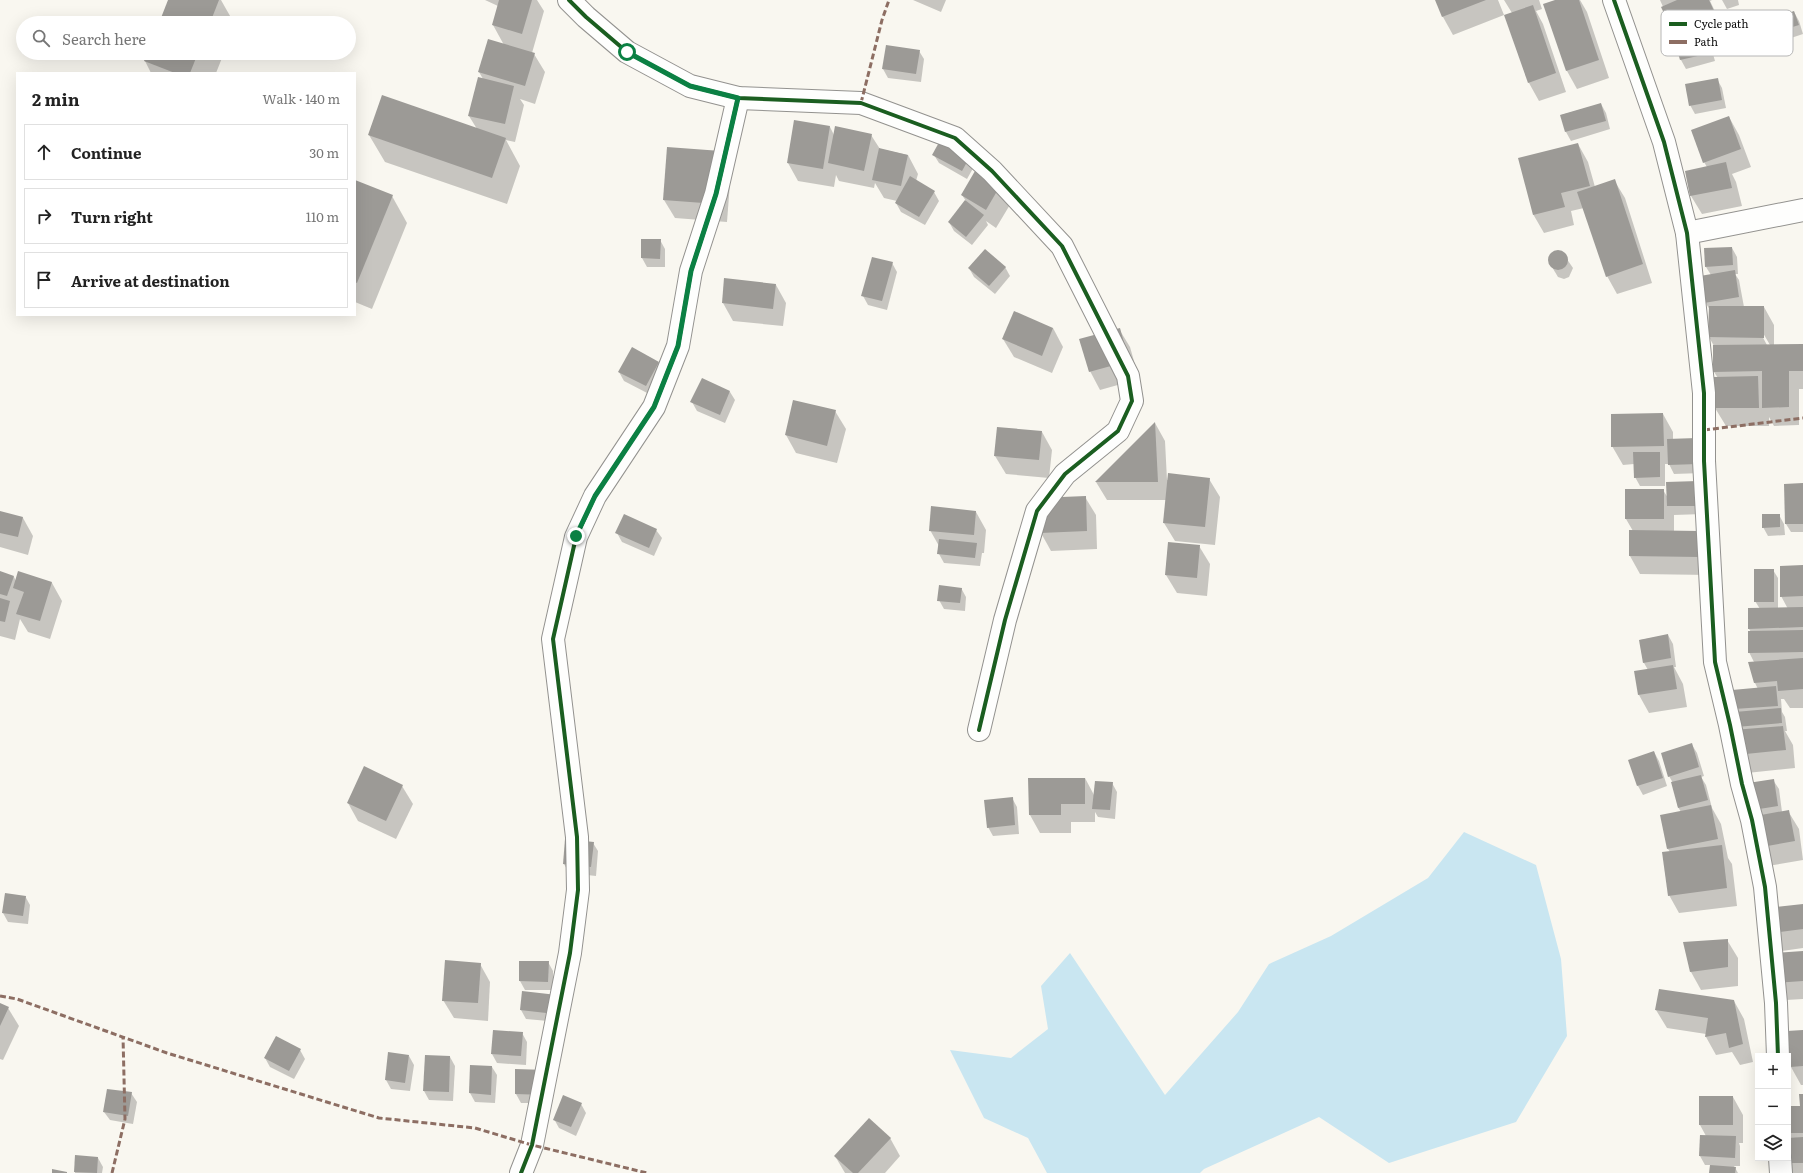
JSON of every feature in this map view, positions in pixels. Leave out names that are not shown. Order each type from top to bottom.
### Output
[{"type":"street","points":[[569,0],[586,17],[627,52],[690,86],[738,98],[861,103],[955,138],[992,171],[1062,246],[1128,376],[1132,401],[1118,431],[1065,474],[1037,511],[1005,620],[979,730]]},
{"type":"street","points":[[1614,0],[1664,142],[1687,233],[1704,393],[1704,461],[1715,662],[1742,784],[1752,820],[1765,887],[1776,1003],[1778,1053]]},
{"type":"street","points":[[521,1173],[532,1145],[570,953],[578,890],[577,837],[553,638],[554,631],[576,536],[595,496],[654,407],[678,346],[691,271],[716,194],[738,98]]},
{"type":"street","points":[[1687,233],[1803,210]]},
{"type":"street","points":[[1780,1161],[1781,1173]]},
{"type":"water","points":[[1464,832],[1536,865],[1561,959],[1567,1036],[1516,1122],[1389,1163],[1319,1117],[1204,1169],[1200,1173],[1047,1173],[1028,1138],[984,1118],[950,1050],[1011,1058],[1048,1029],[1041,986],[1070,953],[1165,1095],[1238,1012],[1269,964],[1331,936],[1428,878]]},
{"type":"building","points":[[168,0],[219,0],[213,16],[162,16]]},
{"type":"building","points":[[499,0],[532,0],[522,34],[492,25]]},
{"type":"building","points":[[1435,0],[1486,0],[1442,17]]},
{"type":"building","points":[[1555,0],[1579,0],[1599,60],[1566,71],[1543,4]]},
{"type":"building","points":[[1677,0],[1709,0],[1714,10],[1662,10],[1661,7]]},
{"type":"building","points":[[1533,5],[1556,73],[1528,83],[1504,15]]},
{"type":"building","points":[[1793,11],[1799,25],[1793,27]]},
{"type":"building","points":[[488,39],[535,53],[525,86],[478,72]]},
{"type":"building","points":[[886,45],[920,50],[916,74],[882,69]]},
{"type":"building","points":[[1679,56],[1698,56],[1680,60]]},
{"type":"building","points":[[195,60],[190,72],[172,72],[144,61]]},
{"type":"building","points":[[478,77],[514,86],[505,124],[468,116]]},
{"type":"building","points":[[1718,78],[1722,100],[1689,106],[1685,84]]},
{"type":"building","points":[[382,95],[506,138],[492,178],[368,135]]},
{"type":"building","points":[[1601,103],[1606,121],[1565,132],[1560,115]]},
{"type":"building","points":[[1729,116],[1741,149],[1703,163],[1691,130]]},
{"type":"building","points":[[794,120],[830,126],[823,169],[787,163]]},
{"type":"building","points":[[835,126],[872,134],[864,171],[828,163]]},
{"type":"building","points":[[942,137],[972,153],[962,171],[932,155]]},
{"type":"building","points":[[1578,143],[1590,186],[1561,193],[1565,207],[1533,215],[1518,158]]},
{"type":"building","points":[[667,147],[721,151],[717,204],[663,200]]},
{"type":"building","points":[[879,148],[908,155],[901,186],[872,180]]},
{"type":"building","points":[[982,159],[1007,174],[986,210],[961,195]]},
{"type":"building","points":[[1726,162],[1732,188],[1690,196],[1685,171]]},
{"type":"building","points":[[910,176],[935,191],[919,217],[895,203]]},
{"type":"building","points":[[1615,179],[1643,264],[1606,277],[1577,192]]},
{"type":"building","points":[[356,180],[393,195],[356,282]]},
{"type":"building","points":[[965,200],[984,215],[966,237],[948,222]]},
{"type":"building","points":[[641,239],[661,239],[660,259],[641,258]]},
{"type":"building","points":[[1732,247],[1733,265],[1705,267],[1704,248]]},
{"type":"building","points":[[985,249],[1006,267],[989,286],[968,268]]},
{"type":"building","points":[[1558,250],[1565,253],[1568,260],[1565,267],[1558,270],[1551,267],[1548,260],[1551,253]]},
{"type":"building","points":[[872,257],[893,262],[882,301],[861,296]]},
{"type":"building","points":[[1735,270],[1739,297],[1704,303],[1700,276]]},
{"type":"building","points":[[724,278],[776,284],[773,309],[722,303]]},
{"type":"building","points":[[1709,306],[1764,306],[1764,338],[1708,337]]},
{"type":"building","points":[[1014,311],[1053,328],[1042,356],[1002,339]]},
{"type":"building","points":[[1120,328],[1129,361],[1089,372],[1079,339]]},
{"type":"building","points":[[1803,344],[1803,371],[1789,371],[1789,407],[1762,408],[1762,371],[1713,372],[1713,345]]},
{"type":"building","points":[[632,347],[659,362],[646,386],[618,372]]},
{"type":"building","points":[[1758,376],[1759,408],[1714,408],[1714,377]]},
{"type":"building","points":[[702,378],[730,391],[720,415],[690,402]]},
{"type":"building","points":[[793,400],[836,410],[827,446],[785,435]]},
{"type":"building","points":[[1663,413],[1664,446],[1611,447],[1611,414]]},
{"type":"building","points":[[1155,422],[1158,482],[1095,482]]},
{"type":"building","points":[[997,427],[1042,431],[1039,460],[994,456]]},
{"type":"building","points":[[1697,438],[1698,464],[1668,465],[1667,439]]},
{"type":"building","points":[[1633,452],[1660,452],[1660,477],[1634,478]]},
{"type":"building","points":[[1168,473],[1210,478],[1205,527],[1163,523]]},
{"type":"building","points":[[1698,481],[1698,506],[1667,506],[1666,482]]},
{"type":"building","points":[[1803,483],[1803,524],[1785,524],[1784,484]]},
{"type":"building","points":[[1625,489],[1664,489],[1664,519],[1625,519]]},
{"type":"building","points":[[1086,496],[1087,531],[1040,533],[1038,498]]},
{"type":"building","points":[[931,506],[976,511],[974,535],[929,531]]},
{"type":"building","points":[[0,511],[23,517],[18,537],[0,533]]},
{"type":"building","points":[[624,514],[657,529],[649,548],[615,533]]},
{"type":"building","points":[[1762,514],[1780,514],[1780,527],[1762,528]]},
{"type":"building","points":[[1629,530],[1700,531],[1699,557],[1629,556]]},
{"type":"building","points":[[939,539],[977,543],[975,558],[937,554]]},
{"type":"building","points":[[1168,542],[1200,545],[1197,578],[1165,575]]},
{"type":"building","points":[[1803,565],[1803,596],[1780,597],[1780,566]]},
{"type":"building","points":[[1754,569],[1774,569],[1774,602],[1754,602]]},
{"type":"building","points":[[0,571],[14,576],[7,596],[0,594]]},
{"type":"building","points":[[18,571],[52,582],[40,621],[16,614],[24,592],[13,588]]},
{"type":"building","points":[[939,585],[962,588],[960,603],[937,601]]},
{"type":"building","points":[[0,598],[10,601],[5,622],[0,621]]},
{"type":"building","points":[[1803,607],[1803,627],[1748,629],[1748,608]]},
{"type":"building","points":[[1803,630],[1803,652],[1748,653],[1748,631]]},
{"type":"building","points":[[1668,634],[1671,658],[1643,663],[1639,640]]},
{"type":"building","points":[[1803,658],[1803,689],[1778,691],[1777,681],[1754,683],[1748,662]]},
{"type":"building","points":[[1673,665],[1677,689],[1638,695],[1634,671]]},
{"type":"building","points":[[1776,686],[1778,706],[1734,709],[1732,690]]},
{"type":"building","points":[[1781,708],[1782,723],[1736,727],[1735,712]]},
{"type":"building","points":[[1783,726],[1786,750],[1736,755],[1733,730]]},
{"type":"building","points":[[1692,743],[1699,767],[1668,777],[1661,753]]},
{"type":"building","points":[[1654,751],[1663,778],[1637,786],[1628,760]]},
{"type":"building","points":[[364,766],[403,785],[386,821],[347,803]]},
{"type":"building","points":[[1701,775],[1708,800],[1678,808],[1671,782]]},
{"type":"building","points":[[1028,778],[1085,778],[1085,804],[1061,804],[1061,815],[1029,815]]},
{"type":"building","points":[[1774,779],[1778,806],[1753,810],[1748,783]]},
{"type":"building","points":[[1095,781],[1113,782],[1110,810],[1092,809]]},
{"type":"building","points":[[1013,797],[1015,825],[987,828],[984,800]]},
{"type":"building","points":[[1711,805],[1718,839],[1667,849],[1660,815]]},
{"type":"building","points":[[1789,810],[1795,841],[1756,848],[1750,817]]},
{"type":"building","points":[[565,839],[594,842],[591,867],[563,864]]},
{"type":"building","points":[[1722,845],[1727,888],[1668,896],[1662,852]]},
{"type":"building","points":[[5,893],[26,896],[23,916],[2,913]]},
{"type":"building","points":[[1803,904],[1803,929],[1771,933],[1767,908]]},
{"type":"building","points":[[1728,939],[1728,967],[1690,972],[1683,942]]},
{"type":"building","points":[[1803,951],[1803,981],[1774,983],[1773,953]]},
{"type":"building","points":[[445,960],[481,963],[478,1003],[442,1001]]},
{"type":"building","points":[[519,961],[549,961],[548,982],[519,981]]},
{"type":"building","points":[[1659,989],[1734,1000],[1743,1044],[1729,1048],[1726,1033],[1705,1037],[1708,1018],[1655,1010]]},
{"type":"building","points":[[522,991],[557,995],[555,1014],[520,1010]]},
{"type":"building","points":[[0,1003],[9,1007],[0,1026]]},
{"type":"building","points":[[493,1030],[523,1032],[521,1056],[491,1054]]},
{"type":"building","points":[[1803,1030],[1803,1066],[1791,1067],[1791,1053],[1789,1053],[1787,1031]]},
{"type":"building","points":[[276,1036],[301,1049],[289,1071],[264,1058]]},
{"type":"building","points":[[388,1052],[409,1055],[405,1083],[385,1080]]},
{"type":"building","points":[[425,1055],[450,1056],[449,1092],[423,1091]]},
{"type":"building","points":[[470,1065],[492,1066],[491,1095],[469,1093]]},
{"type":"building","points":[[515,1069],[547,1070],[546,1095],[515,1094]]},
{"type":"building","points":[[107,1089],[132,1092],[128,1116],[103,1112]]},
{"type":"building","points":[[1799,1094],[1803,1094],[1803,1133],[1791,1133],[1791,1106],[1800,1106]]},
{"type":"building","points":[[563,1095],[582,1103],[571,1127],[553,1120]]},
{"type":"building","points":[[1699,1096],[1733,1096],[1733,1125],[1699,1125]]},
{"type":"building","points":[[869,1118],[891,1138],[858,1173],[853,1173],[834,1156]]},
{"type":"building","points":[[1700,1135],[1736,1136],[1735,1158],[1699,1156]]},
{"type":"building","points":[[1803,1137],[1803,1163],[1782,1163],[1784,1161],[1791,1161],[1791,1138]]},
{"type":"building","points":[[75,1155],[98,1157],[97,1173],[74,1172]]},
{"type":"building","points":[[1710,1165],[1736,1167],[1735,1173],[1709,1173]]},
{"type":"building","points":[[52,1169],[67,1172],[67,1173],[52,1173]]},
{"type":"marked path","points":[[861,103],[882,20],[889,0]]},
{"type":"marked path","points":[[1704,430],[1803,418]]},
{"type":"marked path","points":[[0,996],[17,999],[167,1053],[379,1118],[475,1128],[532,1145],[647,1173]]},
{"type":"marked path","points":[[112,1173],[125,1119],[123,1036]]},
{"type":"cycle path","points":[[569,0],[586,17],[627,52],[690,86],[738,98],[861,103],[955,138],[992,171],[1062,246],[1128,376],[1132,401],[1118,431],[1065,474],[1037,511],[1005,620],[979,730]]},
{"type":"cycle path","points":[[1614,0],[1664,142],[1687,233],[1704,393],[1704,461],[1715,662],[1742,784],[1752,820],[1765,887],[1776,1003],[1778,1053]]},
{"type":"cycle path","points":[[521,1173],[532,1145],[570,953],[578,890],[577,837],[553,639],[576,537],[595,496],[654,407],[678,346],[691,271],[716,194],[738,98]]},
{"type":"route","points":[[576,536],[595,496],[654,407],[678,346],[691,271],[716,194],[738,98],[690,86],[627,52]]}]
